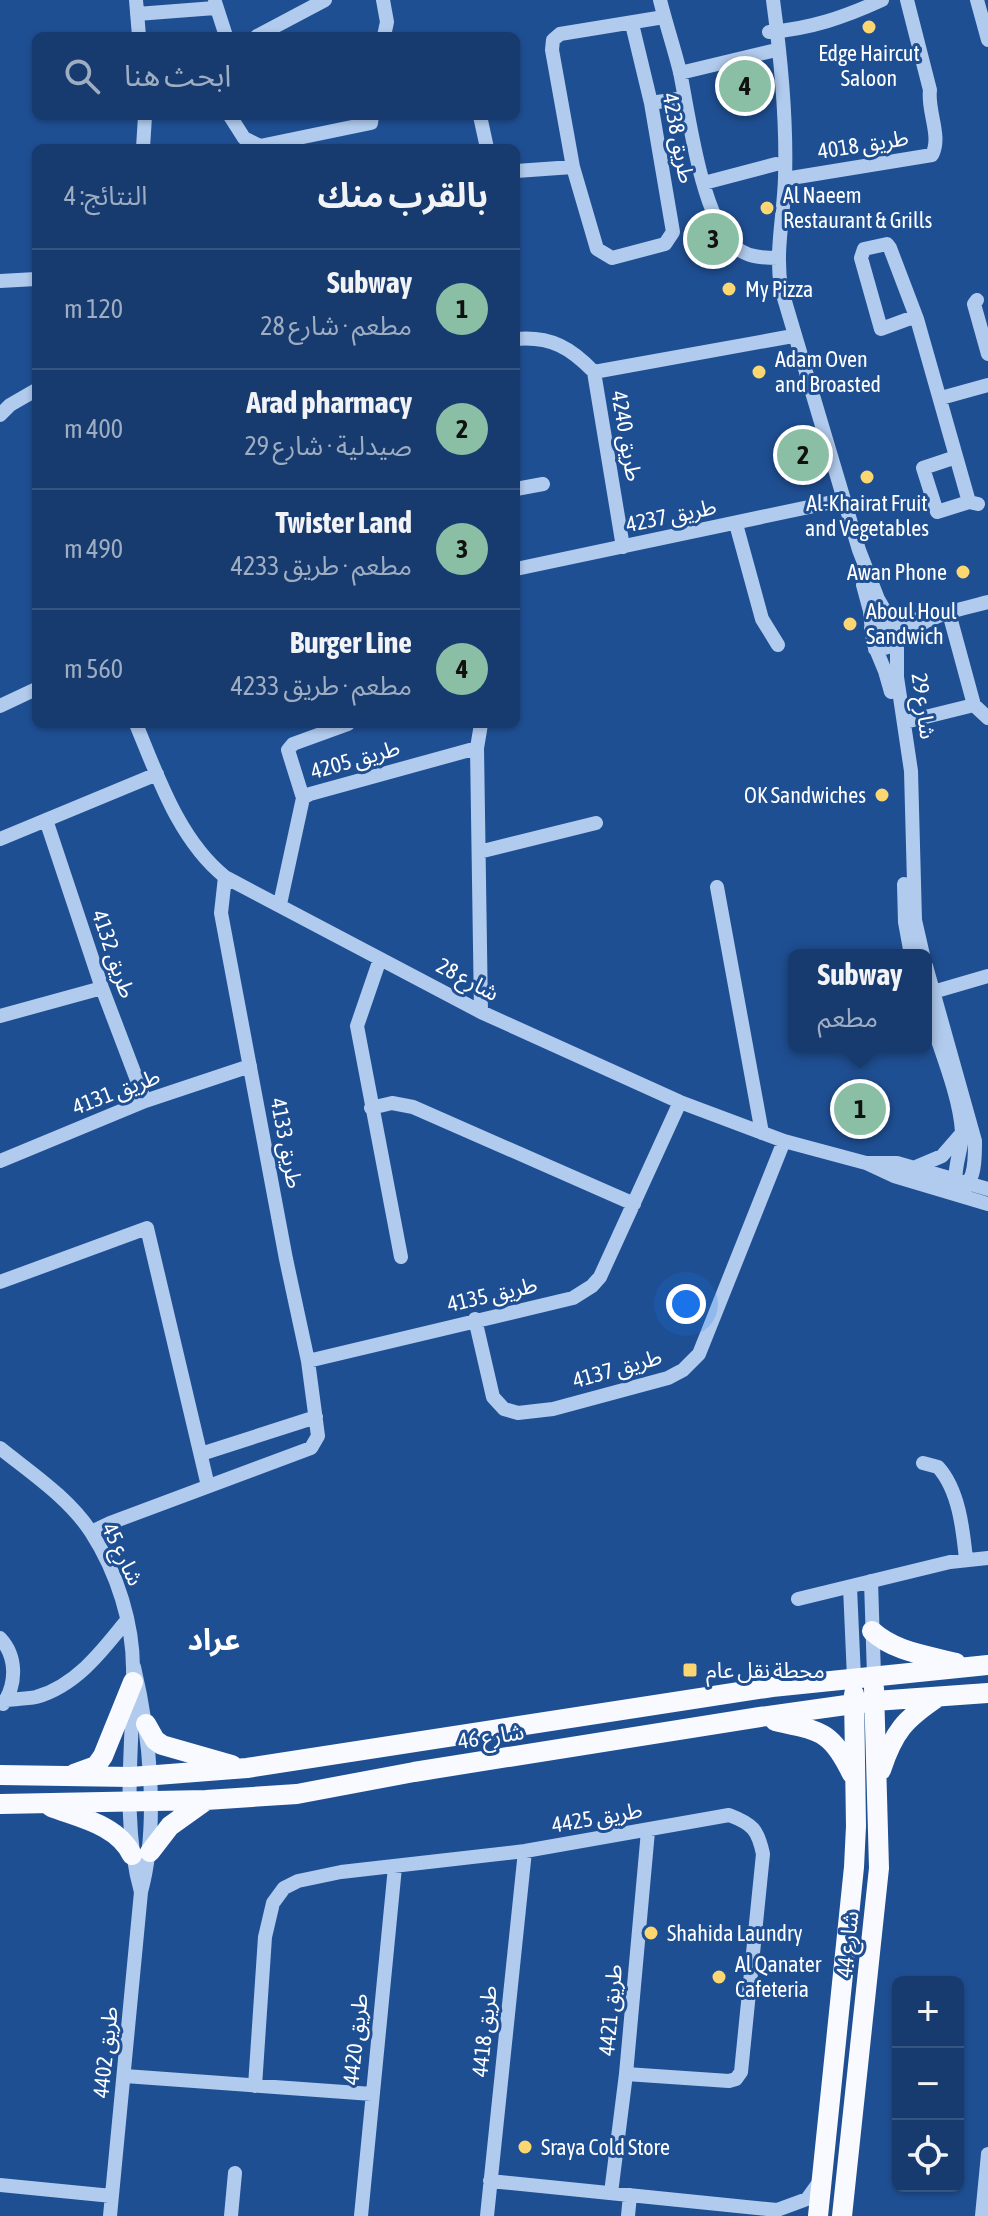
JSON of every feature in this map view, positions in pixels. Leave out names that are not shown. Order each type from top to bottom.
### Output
[{"type":"main road","points":[[872,1631],[896,1647],[978,1666]]},
{"type":"main road","name":"شارع 46","points":[[0,1775],[140,1777],[247,1768],[772,1687],[978,1666]]},
{"type":"main road","points":[[62,1777],[96,1766],[103,1756],[133,1674]]},
{"type":"main road","name":"شارع 44","points":[[842,2216],[879,1868],[877,1781],[864,1677]]},
{"type":"main road","name":"شارع 46","points":[[0,1804],[206,1800],[297,1794],[414,1772],[760,1717],[940,1695],[988,1693]]},
{"type":"main road","points":[[877,1781],[893,1737],[908,1718],[940,1695]]},
{"type":"main road","name":"شارع 44","points":[[818,2216],[854,1867],[856,1781],[865,1703]]},
{"type":"main road","points":[[760,1717],[820,1732],[836,1744],[856,1781]]},
{"type":"main road","points":[[146,1724],[155,1740],[169,1748],[247,1768]]},
{"type":"main road","points":[[39,1803],[112,1832],[141,1854],[170,1826],[206,1800]]},
{"type":"street","points":[[265,32],[325,0]]},
{"type":"street","points":[[383,0],[387,22],[385,32]]},
{"type":"street","points":[[660,0],[704,183],[729,241],[745,253],[773,258]]},
{"type":"street","name":"شارع 29","points":[[766,0],[785,122],[785,179],[770,279],[868,601],[875,649],[888,679],[901,751],[905,800],[905,922],[910,949]]},
{"type":"street","name":"شارع 29","points":[[773,0],[772,51],[777,117],[773,258]]},
{"type":"street","points":[[773,31],[813,27],[882,0]]},
{"type":"street","name":"طريق 4018","points":[[785,179],[932,155],[936,143],[928,104],[930,90],[907,0]]},
{"type":"street","points":[[977,0],[988,40]]},
{"type":"street","points":[[139,32],[136,7],[215,4],[225,32]]},
{"type":"street","name":"طريق 4238","points":[[632,24],[651,103],[673,224],[671,240],[665,244],[612,258],[597,249],[573,167],[552,50],[553,40],[560,34],[664,17]]},
{"type":"street","points":[[680,73],[772,51]]},
{"type":"street","points":[[651,103],[684,98]]},
{"type":"street","points":[[143,144],[145,120]]},
{"type":"street","points":[[232,120],[251,144]]},
{"type":"street","points":[[269,144],[372,120]]},
{"type":"street","points":[[481,120],[486,144]]},
{"type":"street","points":[[704,183],[776,164]]},
{"type":"street","points":[[520,171],[573,167]]},
{"type":"street","points":[[917,319],[911,318],[881,329],[861,258],[864,249],[881,243],[890,248],[917,319],[956,457],[974,503],[937,512],[923,468],[956,457]]},
{"type":"street","points":[[0,281],[32,279]]},
{"type":"street","points":[[977,300],[974,304],[988,354]]},
{"type":"street","points":[[594,372],[789,337]]},
{"type":"street","name":"طريق 4240","points":[[520,339],[544,340],[562,346],[574,352],[594,372],[623,547]]},
{"type":"street","points":[[941,398],[988,385]]},
{"type":"street","points":[[0,415],[32,392]]},
{"type":"street","points":[[520,488],[543,484]]},
{"type":"street","name":"شارع 29","points":[[838,501],[875,593],[892,620],[898,644],[897,677],[913,804],[915,920],[922,949]]},
{"type":"street","name":"طريق 4237","points":[[520,568],[838,501]]},
{"type":"street","points":[[736,524],[762,619],[778,645]]},
{"type":"street","points":[[871,628],[892,620],[929,619],[988,602]]},
{"type":"street","points":[[949,613],[974,705],[988,718]]},
{"type":"street","points":[[875,649],[898,644],[929,619]]},
{"type":"street","points":[[0,706],[32,691]]},
{"type":"street","points":[[905,722],[974,705]]},
{"type":"street","name":"شارع 28","points":[[138,728],[193,847],[225,877],[481,1012],[680,1102],[784,1141],[866,1163],[894,1176],[960,1189],[988,1189]]},
{"type":"street","points":[[303,798],[288,750],[293,744],[337,728]]},
{"type":"street","points":[[480,728],[477,748],[481,1012]]},
{"type":"street","name":"طريق 4205","points":[[280,904],[303,798],[477,748]]},
{"type":"street","points":[[0,839],[157,774]]},
{"type":"street","name":"طريق 4132","points":[[46,820],[102,988],[145,1101]]},
{"type":"street","points":[[479,852],[596,823]]},
{"type":"street","name":"طريق 4133","points":[[91,1532],[311,1448],[318,1436],[308,1361],[221,913],[225,877]]},
{"type":"street","points":[[717,887],[762,1133]]},
{"type":"street","points":[[380,959],[357,1026],[401,1257]]},
{"type":"street","points":[[932,997],[988,976]]},
{"type":"street","points":[[0,1016],[102,988]]},
{"type":"street","points":[[932,1007],[974,1128],[974,1167],[960,1189]]},
{"type":"street","points":[[932,1009],[958,1107],[962,1133],[960,1189]]},
{"type":"street","name":"طريق 4131","points":[[0,1161],[145,1101],[250,1066]]},
{"type":"street","name":"طريق 4135","points":[[308,1361],[573,1298],[592,1286],[600,1277],[680,1102]]},
{"type":"street","points":[[371,1108],[392,1103],[413,1107],[502,1143],[634,1204]]},
{"type":"street","points":[[913,1168],[942,1156],[962,1133]]},
{"type":"street","name":"طريق 4137","points":[[475,1319],[493,1397],[504,1409],[518,1413],[553,1409],[668,1378],[683,1370],[699,1354],[784,1141]]},
{"type":"street","points":[[975,1141],[988,1171]]},
{"type":"street","name":"شارع 28","points":[[866,1163],[897,1163],[913,1168],[988,1204]]},
{"type":"street","points":[[0,1282],[147,1228],[208,1486]]},
{"type":"street","points":[[201,1454],[316,1417]]},
{"type":"street","name":"شارع 45","points":[[0,1448],[52,1490],[91,1532],[118,1587],[127,1620],[133,1674],[140,1802]]},
{"type":"street","points":[[923,1463],[938,1467],[950,1485],[960,1519],[966,1559]]},
{"type":"street","points":[[798,1599],[966,1559],[988,1558]]},
{"type":"street","points":[[864,1677],[872,1631],[871,1581]]},
{"type":"street","points":[[850,1587],[864,1677]]},
{"type":"street","points":[[2,1704],[37,1697],[64,1684],[87,1667],[127,1620]]},
{"type":"street","points":[[0,1638],[8,1646],[13,1669],[13,1683],[2,1704]]},
{"type":"street","name":"شارع 45","points":[[133,1674],[146,1724],[140,1777]]},
{"type":"street","name":"طريق 4402","points":[[110,2216],[141,1892],[140,1802]]},
{"type":"street","name":"طريق 4425","points":[[255,2086],[265,1937],[273,1903],[284,1888],[298,1881],[341,1872],[525,1851],[729,1815],[747,1821],[759,1835],[763,1854],[741,2072],[736,2079],[729,2081],[626,2074]]},
{"type":"street","name":"طريق 4421","points":[[611,2193],[626,2074],[648,1831]]},
{"type":"street","name":"طريق 4418","points":[[487,2216],[525,1851]]},
{"type":"street","name":"طريق 4420","points":[[361,2216],[395,1867]]},
{"type":"street","points":[[125,2076],[372,2094]]},
{"type":"street","points":[[982,2216],[988,2154]]},
{"type":"street","points":[[231,2216],[235,2173]]},
{"type":"street","points":[[490,2181],[630,2195],[694,2210],[782,2213],[807,2199],[821,2179]]},
{"type":"street","points":[[0,2185],[112,2196]]},
{"type":"street","points":[[628,2216],[630,2195]]},
{"type":"place","name":"Edge Haircut Saloon","points":[[869,27]]},
{"type":"place","name":"Burger Line","points":[[745,86]]},
{"type":"place","name":"Al Naeem Restaurant & Grills","points":[[767,208]]},
{"type":"place","name":"Twister Land","points":[[713,239]]},
{"type":"place","name":"My Pizza","points":[[729,289]]},
{"type":"place","name":"Adam Oven and Broasted","points":[[759,372]]},
{"type":"place","name":"Arad pharmacy","points":[[803,455]]},
{"type":"place","name":"Al-Khairat Fruit and Vegetables","points":[[867,477]]},
{"type":"place","name":"Awan Phone","points":[[963,572]]},
{"type":"place","name":"Aboul Houl Sandwich","points":[[850,624]]},
{"type":"place","name":"OK Sandwiches","points":[[882,795]]},
{"type":"place","name":"Subway","points":[[860,1109]]},
{"type":"place","name":"محطة نقل عام","points":[[690,1670]]},
{"type":"place","name":"Shahida Laundry","points":[[651,1933]]},
{"type":"place","name":"Al Qanater Cafeteria","points":[[719,1977]]},
{"type":"place","name":"Sraya Cold Store","points":[[525,2147]]},
{"type":"district","name":"عراد","points":[[214,1640]]}]
